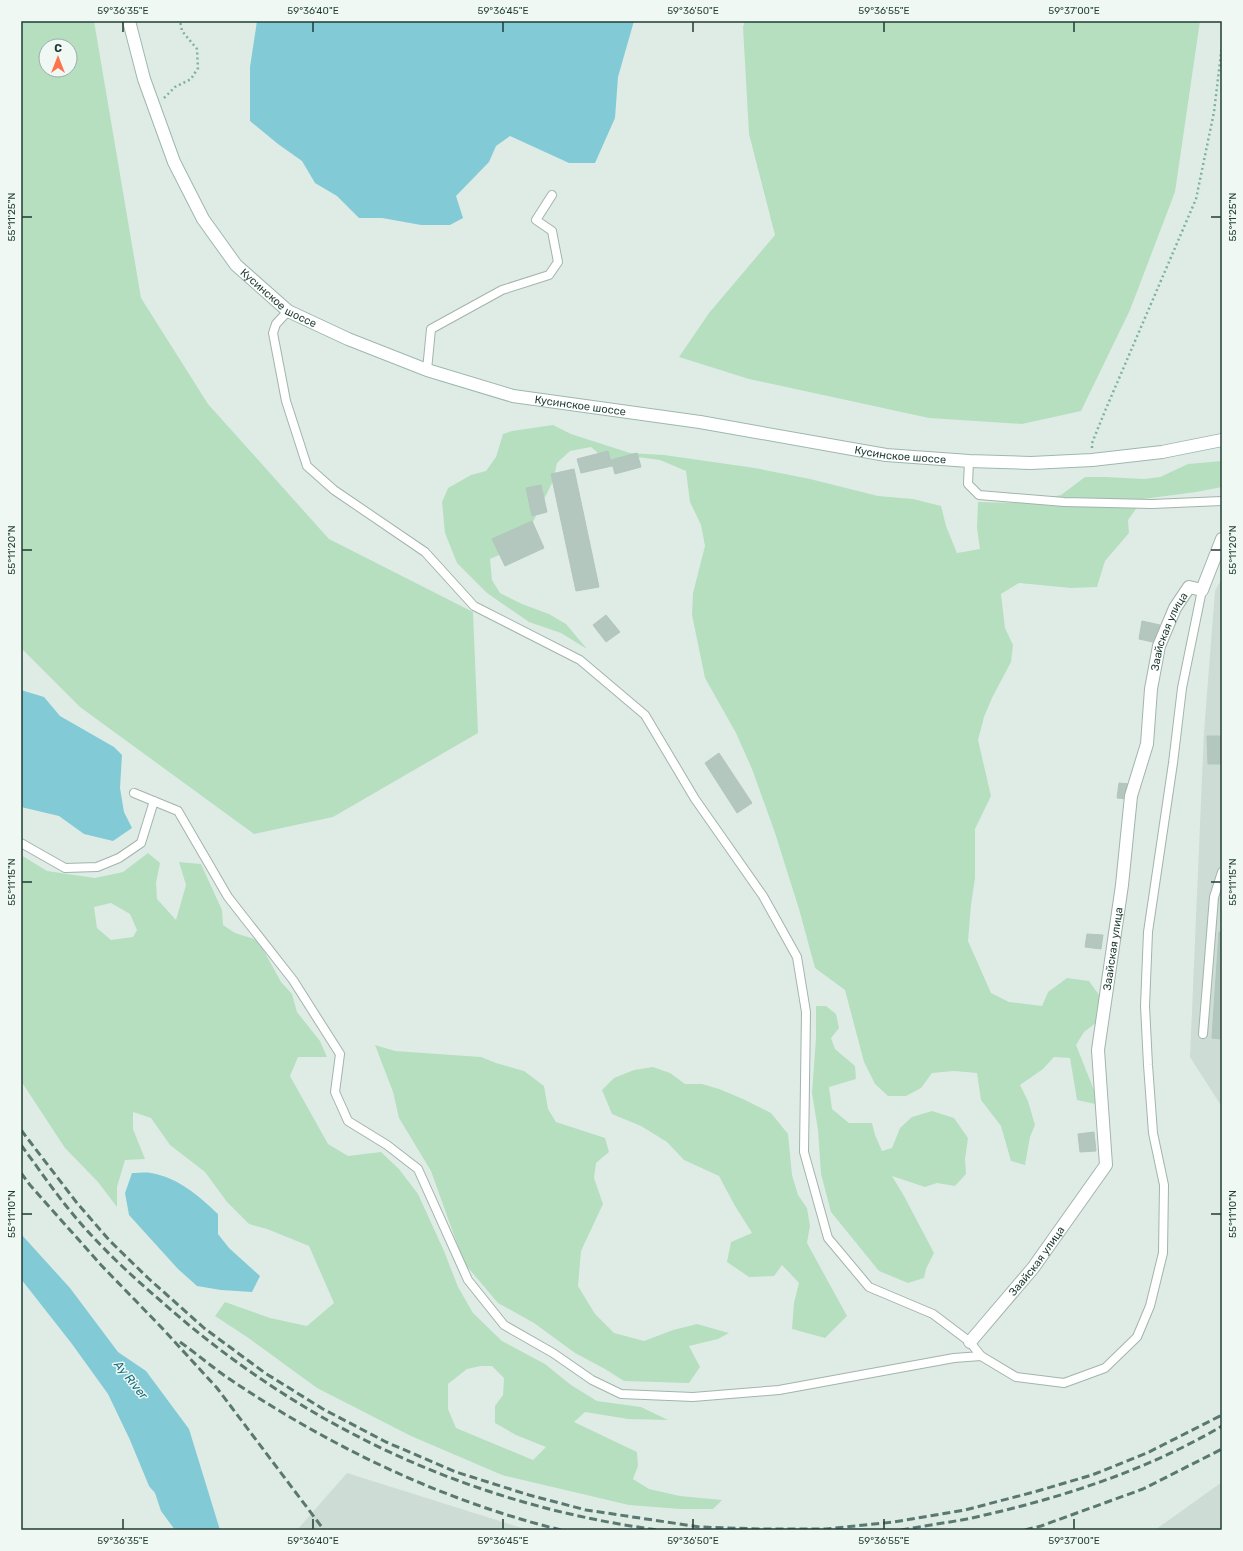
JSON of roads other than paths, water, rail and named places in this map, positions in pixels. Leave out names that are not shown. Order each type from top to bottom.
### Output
[{"type":"main road","name":"Кусинское шоссе","points":[[129,21],[144,79],[174,162],[203,219],[236,265],[288,311],[348,339],[427,370],[513,396],[700,422],[886,455],[969,461],[1032,463],[1092,460],[1162,452],[1222,440]]},
{"type":"main road","name":"Заайская улица","points":[[970,1342],[1033,1268],[1106,1165],[1098,1050],[1122,885],[1131,796],[1147,744],[1151,690],[1159,646],[1175,608],[1189,587],[1202,590],[1222,539]]},
{"type":"lane","points":[[427,370],[431,329],[502,290],[549,275],[558,262],[552,231],[536,220],[552,195]]},
{"type":"lane","points":[[288,311],[276,324],[273,333],[286,401],[308,466],[334,490],[425,552],[474,606],[580,660],[645,715],[695,799],[763,896],[797,957],[806,1012],[804,1152],[828,1238],[869,1287],[933,1314],[970,1342],[981,1356],[1016,1377],[1064,1383],[1105,1368],[1137,1337],[1150,1306],[1163,1253],[1164,1185],[1153,1133],[1145,1006],[1148,932],[1173,763],[1182,688],[1202,590]]},
{"type":"lane","points":[[969,461],[968,484],[979,495],[1064,502],[1136,504],[1222,501]]},
{"type":"lane","points":[[134,793],[178,811],[228,897],[293,980],[340,1054],[335,1092],[348,1121],[387,1145],[418,1169],[468,1280],[504,1325],[552,1353],[592,1380],[621,1394],[693,1397],[780,1390],[954,1358],[981,1356]]},
{"type":"lane","points":[[21,843],[65,868],[97,868],[119,858],[141,843],[154,801]]},
{"type":"lane","points":[[1203,1034],[1214,897],[1222,872]]},
{"type":"water","points":[[257,21],[634,21],[618,77],[615,118],[595,163],[569,163],[510,136],[496,146],[489,162],[456,196],[463,218],[450,225],[421,225],[382,218],[359,218],[337,196],[315,183],[302,161],[250,121],[250,67]]},
{"type":"water","points":[[21,690],[44,697],[60,716],[114,747],[122,755],[120,788],[124,812],[132,828],[113,841],[84,834],[59,816],[21,807]]},
{"type":"water","points":[[132,1173],[151,1173],[171,1179],[196,1194],[218,1214],[218,1234],[229,1248],[260,1276],[252,1292],[221,1290],[197,1286],[178,1269],[129,1215],[125,1193]]},
{"type":"water","name":"Ay River","points":[[21,1234],[70,1288],[118,1352],[146,1371],[189,1429],[220,1530],[175,1530],[161,1511],[155,1493],[149,1486],[130,1440],[108,1394],[72,1344],[21,1279]]},
{"type":"railway","points":[[21,1130],[77,1203],[110,1241],[148,1278],[204,1328],[265,1373],[323,1409],[386,1442],[456,1472],[529,1495],[586,1510],[700,1527],[826,1529],[894,1522],[965,1510],[1092,1475],[1147,1453],[1222,1415]]},
{"type":"railway","points":[[21,1145],[67,1207],[112,1257],[162,1302],[216,1347],[273,1387],[332,1422],[393,1454],[456,1480],[521,1501],[589,1518],[658,1530]]},
{"type":"railway","points":[[21,1173],[101,1265],[217,1388],[324,1530]]},
{"type":"railway","points":[[180,1342],[224,1375],[269,1404],[308,1428],[348,1449],[389,1469],[474,1504],[561,1530]]},
{"type":"railway","points":[[901,1530],[967,1519],[1033,1503],[1098,1483],[1162,1457],[1222,1426]]},
{"type":"railway","points":[[1025,1530],[1041,1526],[1143,1489],[1222,1449]]}]
